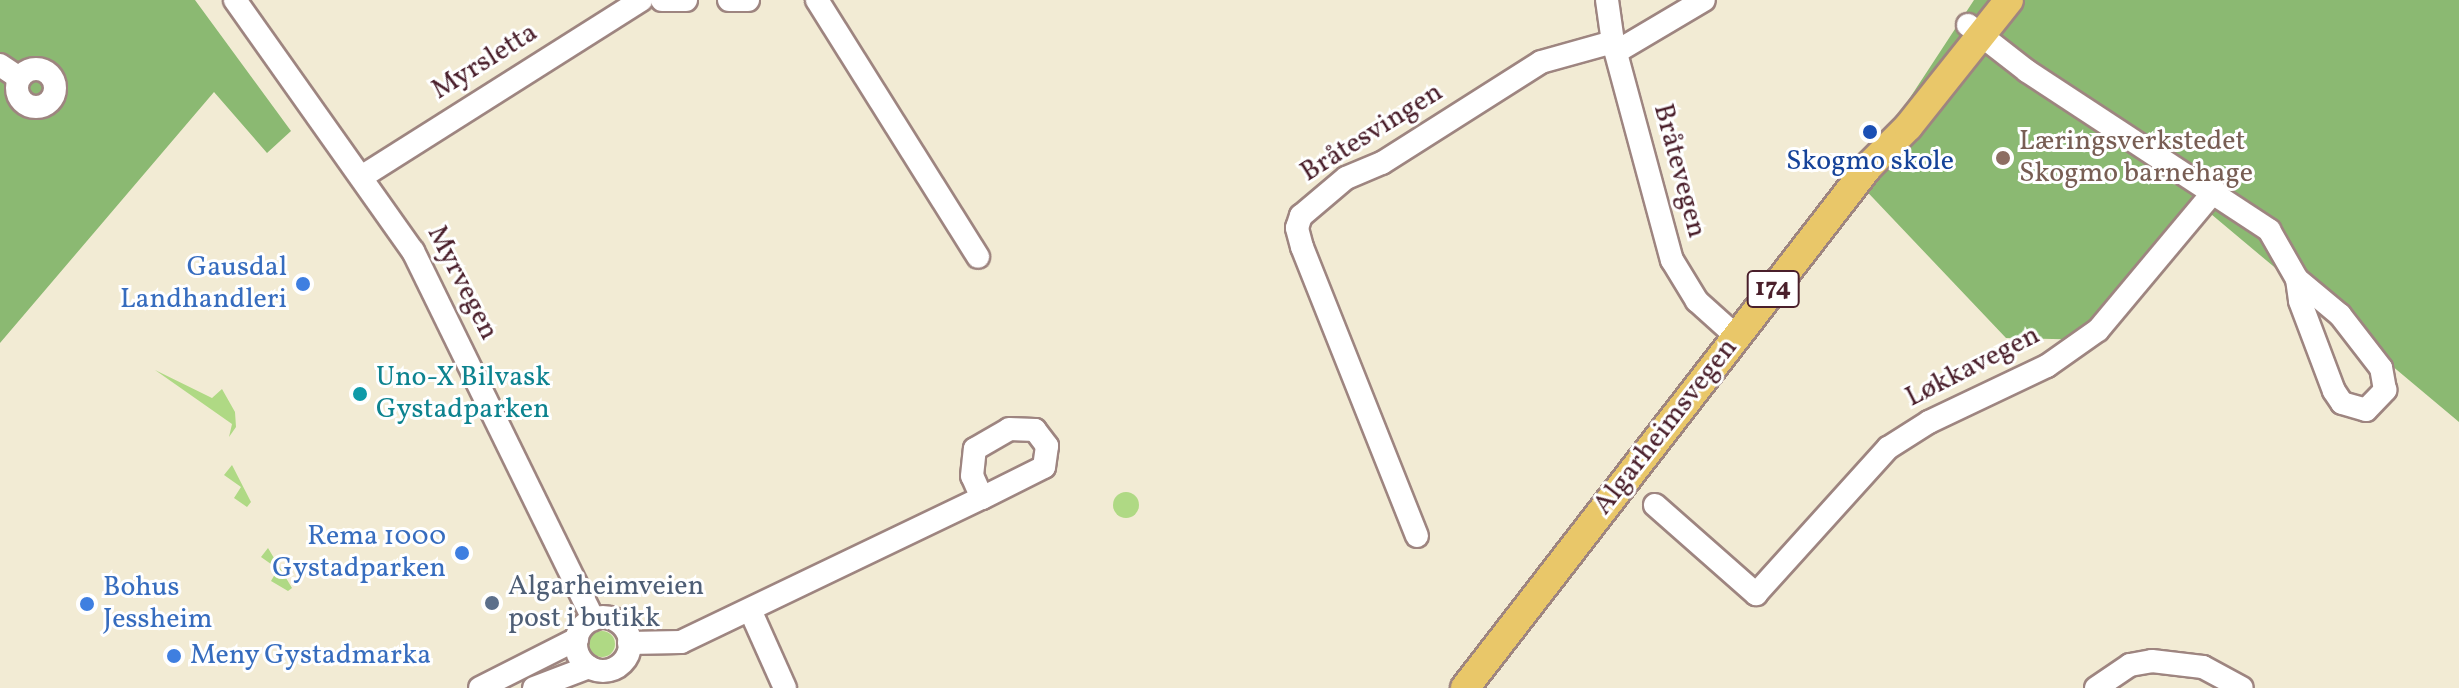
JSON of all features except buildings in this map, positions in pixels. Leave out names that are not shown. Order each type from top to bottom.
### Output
[{"type":"main road","name":"Algarheimsvegen","points":[[1465,688],[1868,167],[1908,127],[1975,30],[1987,0]]},
{"type":"main road","name":"Algarheimsvegen","points":[[1975,30],[2009,0]]},
{"type":"street","name":"Myrvegen","points":[[235,0],[363,176],[420,263],[593,619]]},
{"type":"street","name":"Myrsletta","points":[[363,176],[641,0]]},
{"type":"street","points":[[662,0],[686,0]]},
{"type":"street","points":[[729,0],[748,0]]},
{"type":"street","points":[[817,0],[978,257]]},
{"type":"street","name":"Bråtevegen","points":[[1607,0],[1614,47],[1672,260],[1697,301],[1736,336]]},
{"type":"street","points":[[1614,47],[1704,0]]},
{"type":"street","points":[[1975,30],[2027,71],[2215,190],[2269,230],[2297,279],[2340,315],[2381,368],[2385,390],[2366,410],[2342,403],[2334,391],[2300,301],[2297,279]]},
{"type":"street","name":"Bråtesvingen","points":[[1417,536],[1302,247],[1297,228],[1301,216],[1346,178],[1382,163],[1531,68],[1560,54],[1614,47]]},
{"type":"street","points":[[0,65],[19,78]]},
{"type":"street","name":"Løkkavegen","points":[[1655,505],[1756,594],[1888,448],[1929,422],[2047,366],[2098,330],[2215,190]]},
{"type":"street","points":[[629,643],[681,642],[751,612],[982,498]]},
{"type":"street","points":[[751,612],[785,688]]},
{"type":"street","points":[[480,688],[577,639],[593,619],[617,622],[629,643],[625,659],[613,669],[589,667],[534,688]]},
{"type":"street","points":[[577,639],[578,655],[589,667]]},
{"type":"street","points":[[2096,688],[2130,665],[2164,661],[2203,667],[2242,688]]},
{"type":"green space","points":[[0,0],[195,0],[291,131],[267,153],[214,92],[0,343]]},
{"type":"green space","points":[[1974,0],[2459,0],[2459,422],[2211,214],[2094,340],[2006,338],[1856,180]]},
{"type":"green space","points":[[155,370],[212,398],[222,389],[235,412],[236,427],[229,437],[232,424]]},
{"type":"green space","points":[[232,465],[251,502],[247,507],[234,498],[241,487],[224,475]]},
{"type":"green space","points":[[1126,492],[1135,496],[1139,505],[1135,514],[1126,518],[1117,514],[1113,505],[1117,496]]},
{"type":"green space","points":[[268,548],[292,588],[288,591],[271,581],[278,569],[261,557]]},
{"type":"green space","points":[[602,631],[611,635],[615,644],[611,653],[602,657],[593,653],[589,644],[593,635]]},
{"type":"place","name":"Skogmo skole","points":[[1870,132]]},
{"type":"place","name":"Læringsverkstedet Skogmo barnehage","points":[[2003,158]]},
{"type":"place","name":"Gausdal Landhandleri","points":[[303,284]]},
{"type":"place","name":"Uno-X Bilvask Gystadparken","points":[[360,394]]},
{"type":"place","name":"Rema 1000 Gystadparken","points":[[462,553]]},
{"type":"place","name":"Algarheimveien post i butikk","points":[[492,603]]},
{"type":"place","name":"Bohus Jessheim","points":[[87,604]]},
{"type":"place","name":"Meny Gystadmarka","points":[[174,656]]}]
